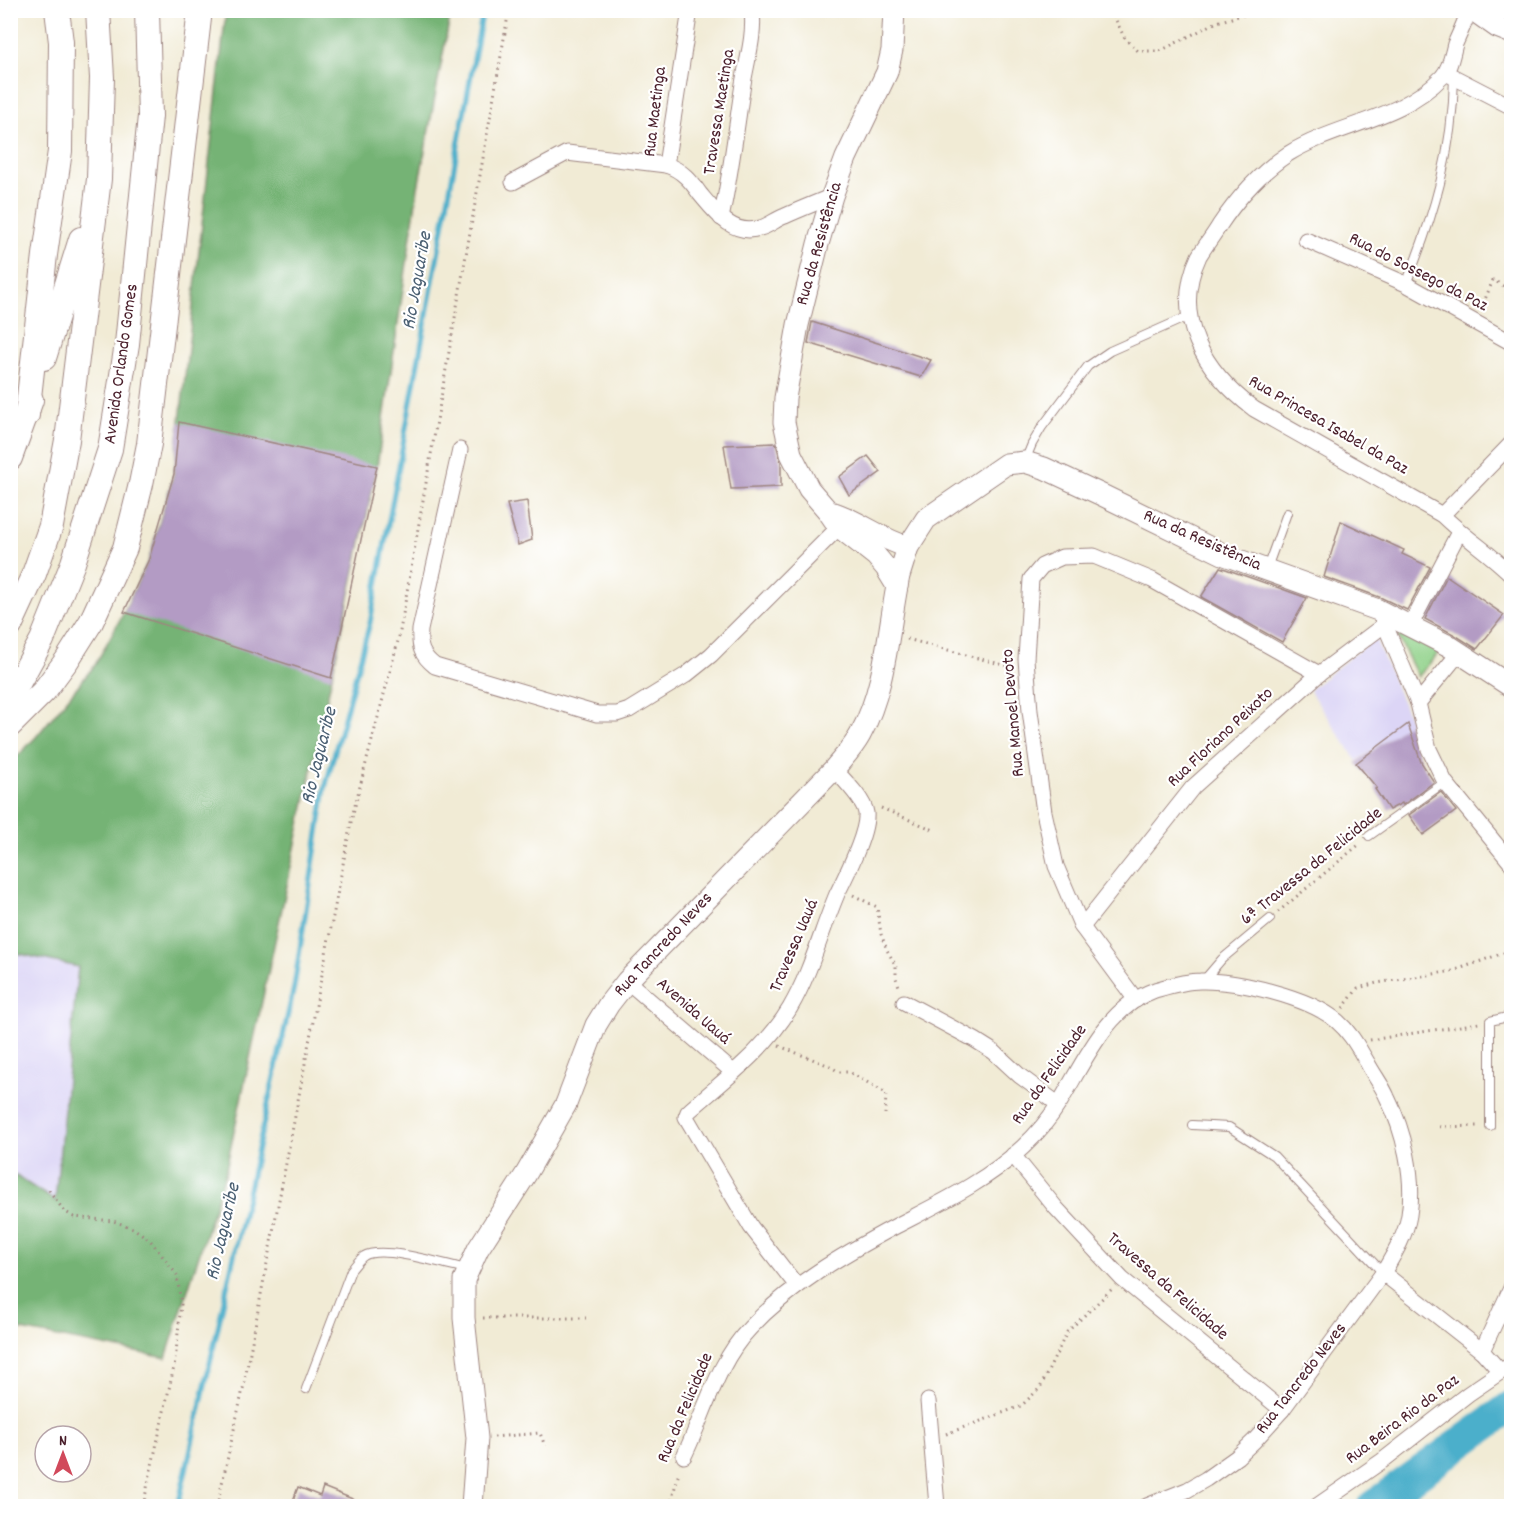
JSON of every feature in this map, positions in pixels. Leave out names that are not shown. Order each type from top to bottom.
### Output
[{"type":"main road","points":[[27,415],[45,255],[60,151],[61,42],[57,10]]},
{"type":"main road","points":[[10,626],[34,574],[51,526],[74,393],[99,179],[102,78],[98,10]]},
{"type":"main road","name":"Avenida Orlando Gomes","points":[[10,698],[42,640],[64,585],[110,448],[127,344],[150,116],[147,10]]},
{"type":"main road","points":[[10,725],[44,691],[68,660],[91,622],[128,537],[149,444],[200,10]]},
{"type":"main road","points":[[10,458],[27,415],[99,179]]},
{"type":"street","name":"Rua Maetinga","points":[[690,10],[666,165],[684,174],[721,218],[741,229],[759,229],[783,216],[832,196]]},
{"type":"street","name":"Travessa Maetinga","points":[[721,218],[733,158],[750,45],[752,10]]},
{"type":"street","name":"Rua da Resistência","points":[[894,10],[892,50],[887,72],[846,158],[818,244],[798,325],[784,411],[787,441],[794,461],[809,489],[876,556],[897,586]]},
{"type":"street","points":[[1512,33],[1489,23],[1471,10],[1450,75],[1512,107]]},
{"type":"street","name":"Rua Princesa Isabel da Paz","points":[[1450,75],[1416,98],[1306,145],[1265,171],[1227,214],[1200,256],[1192,278],[1189,316],[1194,337],[1206,360],[1218,378],[1233,393],[1254,409],[1442,515],[1459,532],[1494,557],[1512,575]]},
{"type":"street","points":[[513,182],[567,153],[666,165]]},
{"type":"street","name":"Rua do Sossego da Paz","points":[[1306,240],[1406,284],[1512,343]]},
{"type":"street","points":[[1442,515],[1512,444]]},
{"type":"street","points":[[460,450],[420,630],[421,651],[424,658],[435,666],[597,714],[617,714],[629,710],[686,675],[719,648],[838,518]]},
{"type":"street","points":[[897,586],[908,547],[926,519],[1006,464],[1025,462]]},
{"type":"street","name":"Rua da Resistência","points":[[1025,462],[1044,468],[1225,555],[1381,618],[1410,626],[1459,653],[1512,687]]},
{"type":"street","name":"Rua da Resistência","points":[[838,518],[889,542],[908,547]]},
{"type":"street","points":[[1410,626],[1459,532]]},
{"type":"street","name":"Rua Manoel Devoto","points":[[1136,1000],[1082,927],[1056,867],[1044,812],[1030,711],[1027,672],[1031,579],[1042,566],[1062,557],[1094,556],[1152,580],[1319,674]]},
{"type":"street","name":"Rua Tancredo Neves","points":[[472,1506],[477,1438],[462,1292],[467,1270],[566,1104],[596,1025],[609,1004],[627,981],[834,769],[859,737],[870,714],[877,690],[897,586]]},
{"type":"street","points":[[1381,618],[1408,675],[1418,703],[1429,749],[1446,782],[1512,864]]},
{"type":"street","name":"Rua Floriano Peixoto","points":[[1082,927],[1192,787],[1381,618]]},
{"type":"street","points":[[1418,703],[1459,653]]},
{"type":"street","points":[[834,769],[862,803]]},
{"type":"street","name":"Travessa Uauá","points":[[797,1286],[751,1227],[686,1117],[688,1112],[767,1041],[790,1008],[802,985],[865,821],[866,814],[862,803]]},
{"type":"street","name":"Avenida Uauá","points":[[627,981],[733,1072]]},
{"type":"street","name":"Rua da Felicidade","points":[[684,1456],[719,1374],[739,1339],[764,1314],[797,1286],[860,1246],[946,1201],[1014,1155],[1035,1134],[1058,1104],[1090,1049],[1115,1018],[1136,1000],[1156,990],[1178,984],[1203,981],[1239,984],[1293,998],[1328,1014],[1343,1027],[1359,1047],[1388,1099],[1400,1129],[1409,1168],[1409,1218],[1383,1273]]},
{"type":"street","points":[[904,1002],[994,1052],[1020,1076],[1058,1104]]},
{"type":"street","name":"Travessa da Felicidade","points":[[1014,1155],[1056,1208],[1122,1279],[1282,1410]]},
{"type":"street","points":[[1383,1273],[1506,1368]]},
{"type":"street","name":"Rua Tancredo Neves","points":[[1147,1506],[1187,1490],[1220,1470],[1254,1441],[1282,1410],[1383,1273]]},
{"type":"street","points":[[1482,1351],[1512,1286]]},
{"type":"street","name":"Rua Beira Rio da Paz","points":[[1317,1506],[1382,1461],[1506,1368]]},
{"type":"street","points":[[928,1401],[937,1506]]},
{"type":"lane","points":[[1406,284],[1435,205],[1450,141],[1453,111],[1450,75]]},
{"type":"lane","points":[[1025,462],[1042,427],[1088,366],[1110,351],[1189,316]]},
{"type":"lane","points":[[1266,570],[1287,513]]},
{"type":"lane","name":"6ª Travessa da Felicidade","points":[[1369,836],[1446,782]]},
{"type":"lane","name":"6ª Travessa da Felicidade","points":[[1203,981],[1222,959],[1270,919]]},
{"type":"lane","points":[[1490,1126],[1490,1021],[1512,1016]]},
{"type":"lane","points":[[1192,1125],[1229,1127],[1274,1156],[1383,1273]]},
{"type":"lane","points":[[306,1389],[351,1270],[364,1256],[378,1251],[467,1270]]},
{"type":"path","points":[[217,1506],[243,1389],[352,817],[399,637],[510,10]]},
{"type":"path","points":[[1111,10],[1125,39],[1138,51],[1160,51],[1217,22],[1242,15],[1301,16],[1322,10]]},
{"type":"path","points":[[1475,323],[1493,280],[1512,291]]},
{"type":"path","points":[[888,634],[1027,672]]},
{"type":"path","points":[[862,803],[886,809],[934,830]]},
{"type":"path","name":"6ª Travessa da Felicidade","points":[[1270,919],[1369,836]]},
{"type":"path","points":[[840,888],[877,907],[881,934],[896,966],[896,978],[904,1002]]},
{"type":"path","points":[[1343,1027],[1342,1010],[1358,988],[1377,982],[1453,971],[1512,950]]},
{"type":"path","points":[[1359,1047],[1368,1041],[1490,1021]]},
{"type":"path","points":[[767,1041],[830,1066],[839,1072],[849,1072],[886,1093],[885,1114]]},
{"type":"path","points":[[1439,1127],[1490,1126]]},
{"type":"path","points":[[48,1190],[64,1211],[74,1217],[113,1221],[133,1228],[150,1240],[177,1275],[181,1304],[175,1362],[143,1506]]},
{"type":"path","points":[[930,1439],[1021,1406],[1040,1388],[1067,1332],[1122,1279]]},
{"type":"path","points":[[464,1318],[586,1318]]},
{"type":"path","points":[[477,1438],[540,1433],[545,1446]]},
{"type":"path","name":"Rua da Felicidade","points":[[670,1506],[684,1456]]},
{"type":"shaded area","points":[[1375,638],[1411,722],[1357,761],[1309,690]]},
{"type":"shaded area","points":[[10,952],[78,967],[55,1201],[11,1172]]},
{"type":"green space","points":[[226,11],[451,11],[418,188],[377,466],[225,1174],[166,1358],[11,1328],[10,1172],[55,1201],[78,967],[11,952],[11,763],[36,737],[95,665],[149,559],[174,474]]},
{"type":"green space","points":[[1390,621],[1442,649],[1418,677]]},
{"type":"building","points":[[812,322],[931,360],[921,377],[808,343]]},
{"type":"building","points":[[179,422],[377,466],[331,678],[124,612],[149,559],[174,474]]},
{"type":"building","points":[[776,443],[781,462],[781,487],[731,489],[724,445]]},
{"type":"building","points":[[868,456],[881,472],[849,495],[839,477]]},
{"type":"building","points":[[527,501],[532,540],[518,545],[507,504]]},
{"type":"building","points":[[1341,521],[1404,550],[1402,554],[1430,567],[1407,610],[1382,598],[1324,577]]},
{"type":"building","points":[[1220,567],[1307,598],[1282,642],[1201,597]]},
{"type":"building","points":[[1447,576],[1504,615],[1477,649],[1425,619]]},
{"type":"building","points":[[1408,724],[1421,762],[1434,782],[1403,805],[1402,803],[1389,810],[1375,789],[1377,788],[1356,763]]},
{"type":"building","points":[[1441,792],[1456,811],[1423,835],[1409,815]]},
{"type":"building","points":[[298,1487],[320,1496],[323,1487],[370,1506],[291,1506]]},
{"type":"waterway","name":"Rio Jaguaribe","points":[[178,1506],[294,987],[325,788],[370,623],[483,10]]},
{"type":"waterway","points":[[1373,1506],[1512,1406]]}]
